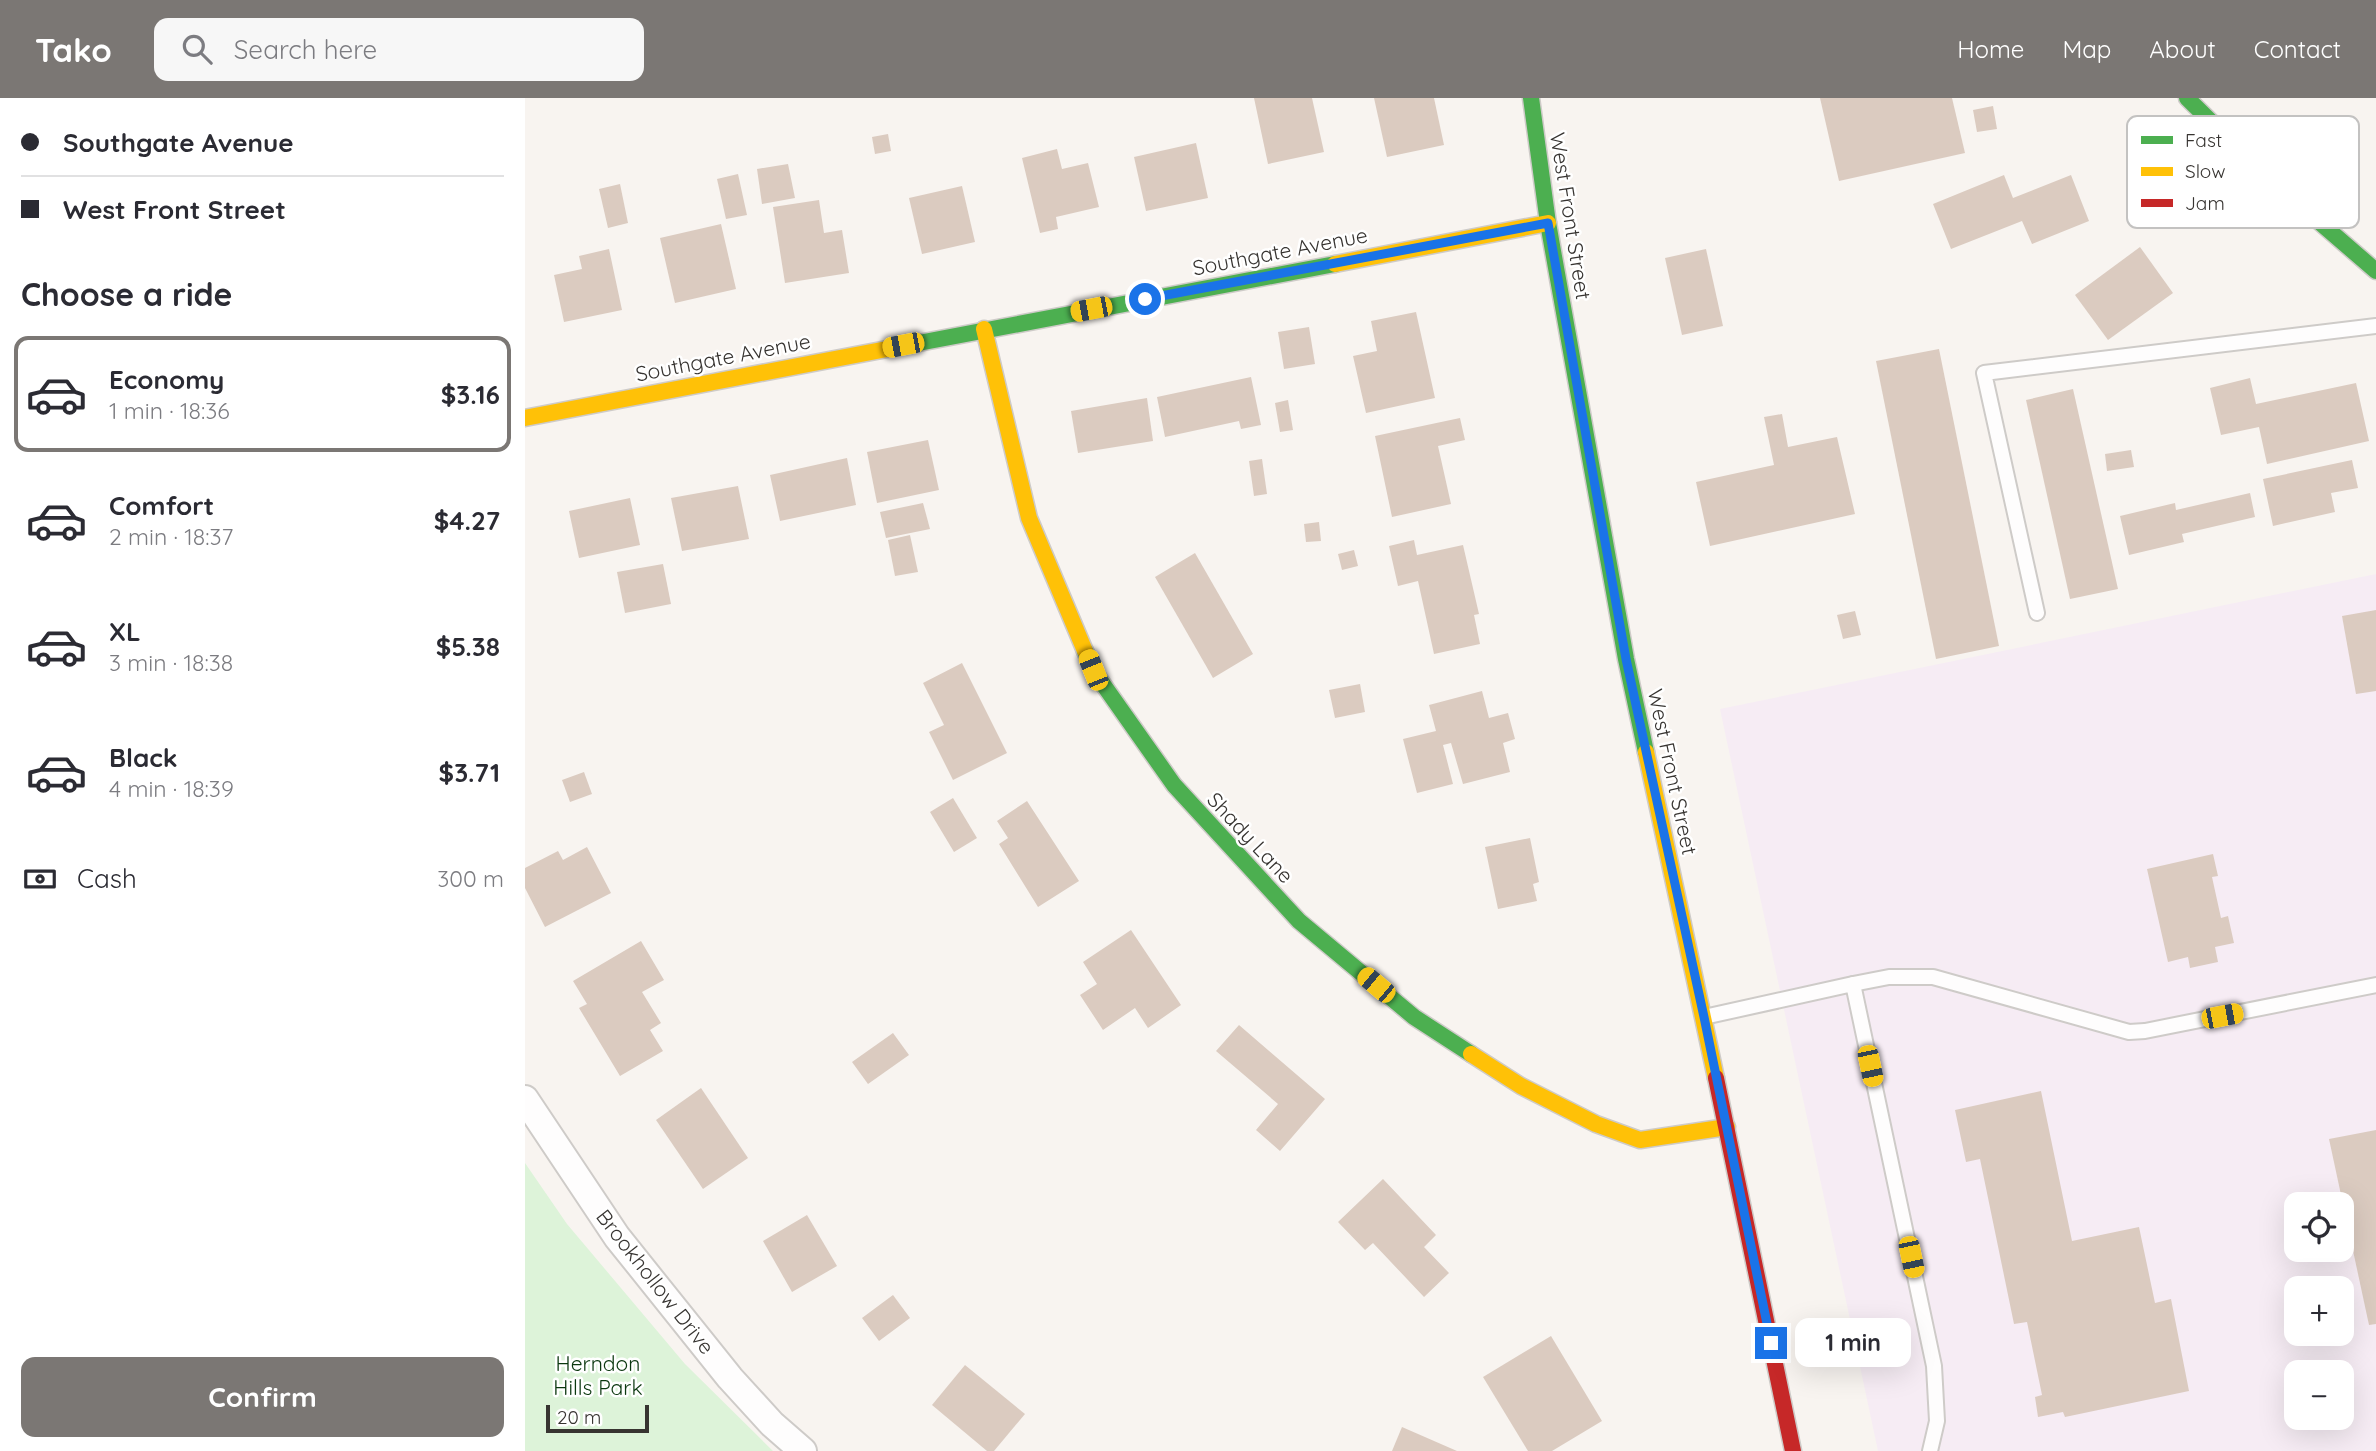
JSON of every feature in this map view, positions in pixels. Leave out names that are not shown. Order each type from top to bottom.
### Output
[{"type":"street","name":"West Front Street","points":[[1531,98],[1548,223],[1626,659],[1727,1126],[1793,1451]]},
{"type":"street","points":[[2187,98],[2205,116]]},
{"type":"street","name":"Southgate Avenue","points":[[525,418],[1548,223]]},
{"type":"street","points":[[2327,228],[2376,271]]},
{"type":"street","name":"Shady Lane","points":[[984,330],[1029,518],[1093,670],[1174,785],[1231,849],[1299,921],[1414,1017],[1521,1086],[1597,1124],[1640,1140],[1727,1126]]},
{"type":"street","name":"Brookhollow Drive","points":[[525,1099],[617,1237],[730,1378],[772,1424],[803,1451]]},
{"type":"lane","points":[[2037,613],[1984,373],[2376,326]]},
{"type":"lane","points":[[1704,1017],[1889,977],[1933,977],[2129,1032],[2376,985]]},
{"type":"lane","points":[[1853,984],[1937,1382],[1937,1421],[1930,1451]]},
{"type":"shaded area","points":[[2376,574],[2376,1451],[1878,1451],[1720,709]]},
{"type":"green space","name":"Herndon Hills Park","points":[[525,1163],[567,1224],[685,1364],[773,1451],[525,1451]]},
{"type":"building","points":[[1254,98],[1312,98],[1324,152],[1268,164]]},
{"type":"building","points":[[1374,98],[1434,98],[1444,145],[1387,157]]},
{"type":"building","points":[[1820,98],[1952,98],[1965,153],[1839,181]]},
{"type":"building","points":[[1993,106],[1997,129],[1977,132],[1973,110]]},
{"type":"building","points":[[888,134],[891,151],[875,154],[872,137]]},
{"type":"building","points":[[1196,143],[1208,198],[1146,211],[1134,157]]},
{"type":"building","points":[[1057,149],[1062,169],[1088,163],[1099,207],[1056,217],[1058,229],[1040,233],[1022,158]]},
{"type":"building","points":[[788,164],[795,198],[762,204],[757,169]]},
{"type":"building","points":[[738,174],[747,215],[726,219],[717,179]]},
{"type":"building","points":[[2004,175],[2013,198],[2071,175],[2089,221],[2032,244],[2022,221],[1951,249],[1933,204]]},
{"type":"building","points":[[620,184],[628,223],[608,228],[599,189]]},
{"type":"building","points":[[962,186],[975,242],[922,254],[909,198]]},
{"type":"building","points":[[819,200],[824,233],[842,230],[849,273],[785,283],[773,207]]},
{"type":"building","points":[[721,224],[736,289],[675,303],[660,238]]},
{"type":"building","points":[[2140,247],[2173,293],[2108,340],[2075,295]]},
{"type":"building","points":[[609,249],[622,310],[564,322],[554,275],[582,269],[579,256]]},
{"type":"building","points":[[1706,249],[1723,326],[1682,335],[1665,258]]},
{"type":"building","points":[[1416,312],[1435,398],[1366,413],[1353,356],[1377,351],[1371,321]]},
{"type":"building","points":[[1309,327],[1315,364],[1284,369],[1278,332]]},
{"type":"building","points":[[1939,349],[1999,646],[1936,659],[1876,361]]},
{"type":"building","points":[[1251,377],[1261,425],[1241,429],[1239,421],[1165,437],[1157,397]]},
{"type":"building","points":[[2250,378],[2256,404],[2356,383],[2369,441],[2267,464],[2259,427],[2221,435],[2210,388]]},
{"type":"building","points":[[2073,389],[2118,589],[2070,599],[2026,400]]},
{"type":"building","points":[[1147,398],[1153,441],[1078,453],[1071,411]]},
{"type":"building","points":[[1288,400],[1293,430],[1280,432],[1275,403]]},
{"type":"building","points":[[1782,414],[1788,447],[1837,437],[1855,514],[1710,546],[1696,482],[1774,465],[1764,417]]},
{"type":"building","points":[[1460,418],[1465,440],[1438,446],[1451,504],[1392,517],[1375,436]]},
{"type":"building","points":[[928,440],[939,490],[877,503],[867,452]]},
{"type":"building","points":[[2131,450],[2134,467],[2107,471],[2105,454]]},
{"type":"building","points":[[847,458],[856,505],[780,521],[770,475]]},
{"type":"building","points":[[1262,459],[1267,494],[1254,496],[1249,461]]},
{"type":"building","points":[[2352,460],[2358,488],[2331,493],[2335,512],[2273,526],[2263,479]]},
{"type":"building","points":[[738,486],[749,539],[682,551],[671,498]]},
{"type":"building","points":[[2250,493],[2255,517],[2182,534],[2184,542],[2129,555],[2120,516],[2175,503],[2176,510]]},
{"type":"building","points":[[630,498],[640,545],[579,558],[569,511]]},
{"type":"building","points":[[923,503],[930,529],[886,538],[880,512]]},
{"type":"building","points":[[1319,522],[1321,541],[1306,542],[1304,524]]},
{"type":"building","points":[[910,535],[918,572],[895,576],[888,540]]},
{"type":"building","points":[[1414,540],[1417,555],[1463,545],[1479,614],[1474,615],[1480,644],[1434,654],[1418,581],[1398,586],[1389,546]]},
{"type":"building","points":[[1354,550],[1358,566],[1342,570],[1338,554]]},
{"type":"building","points":[[1195,553],[1253,654],[1213,678],[1155,577]]},
{"type":"building","points":[[663,564],[671,604],[625,613],[617,572]]},
{"type":"building","points":[[2376,610],[2376,691],[2356,694],[2342,616]]},
{"type":"building","points":[[1855,611],[1861,635],[1843,639],[1837,615]]},
{"type":"building","points":[[962,663],[1007,753],[953,780],[929,732],[944,725],[923,683]]},
{"type":"building","points":[[1360,684],[1365,712],[1335,718],[1329,690]]},
{"type":"building","points":[[1482,691],[1489,718],[1508,713],[1515,739],[1503,743],[1510,772],[1463,784],[1451,743],[1443,745],[1453,784],[1417,793],[1403,739],[1436,731],[1429,705]]},
{"type":"building","points":[[584,772],[592,794],[570,802],[562,780]]},
{"type":"building","points":[[953,798],[977,838],[954,852],[930,812]]},
{"type":"building","points":[[1027,801],[1079,881],[1038,907],[999,844],[1008,838],[997,821]]},
{"type":"building","points":[[1530,838],[1539,882],[1533,884],[1537,901],[1498,909],[1485,847]]},
{"type":"building","points":[[587,847],[611,893],[545,927],[525,888],[525,868],[558,851],[563,860]]},
{"type":"building","points":[[2213,854],[2218,876],[2212,877],[2221,918],[2228,916],[2234,943],[2215,947],[2218,962],[2190,968],[2188,957],[2168,962],[2147,869]]},
{"type":"building","points":[[1131,930],[1181,1005],[1148,1028],[1135,1008],[1103,1030],[1080,995],[1097,984],[1083,962]]},
{"type":"building","points":[[641,941],[664,980],[642,992],[661,1023],[650,1030],[663,1051],[620,1076],[579,1008],[587,1004],[573,981]]},
{"type":"building","points":[[1239,1025],[1325,1099],[1280,1151],[1256,1130],[1278,1104],[1216,1051]]},
{"type":"building","points":[[893,1033],[909,1055],[868,1084],[852,1062]]},
{"type":"building","points":[[701,1088],[748,1158],[703,1189],[656,1120]]},
{"type":"building","points":[[2041,1091],[2072,1241],[2139,1227],[2155,1303],[2171,1299],[2189,1391],[2065,1417],[2063,1412],[2038,1417],[2035,1397],[2042,1395],[2027,1322],[2014,1324],[1980,1159],[1966,1162],[1955,1110]]},
{"type":"building","points":[[2376,1130],[2376,1324],[2369,1325],[2354,1255],[2354,1192],[2340,1192],[2329,1139]]},
{"type":"building","points":[[1383,1179],[1436,1235],[1424,1247],[1449,1273],[1424,1297],[1373,1243],[1365,1250],[1338,1222]]},
{"type":"building","points":[[807,1215],[837,1266],[792,1292],[763,1241]]},
{"type":"building","points":[[893,1295],[910,1318],[879,1341],[862,1318]]},
{"type":"building","points":[[1551,1336],[1602,1421],[1552,1451],[1528,1451],[1483,1377]]},
{"type":"building","points":[[965,1365],[1025,1414],[994,1451],[987,1451],[932,1405]]},
{"type":"building","points":[[1402,1427],[1457,1451],[1392,1451]]},
{"type":"traffic: fast","points":[[1531,98],[1548,223],[1626,659],[1646,752]]},
{"type":"traffic: fast","points":[[2187,98],[2205,116]]},
{"type":"traffic: fast","points":[[2326,228],[2376,271]]},
{"type":"traffic: fast","points":[[908,345],[1335,264]]},
{"type":"traffic: fast","points":[[1085,651],[1093,670],[1174,785],[1299,921],[1414,1017],[1471,1054]]},
{"type":"traffic: slow","points":[[1335,264],[1548,223]]},
{"type":"traffic: slow","points":[[984,329],[1029,518],[1085,651]]},
{"type":"traffic: slow","points":[[525,418],[908,345]]},
{"type":"traffic: slow","points":[[1646,752],[1716,1078]]},
{"type":"traffic: slow","points":[[1471,1054],[1521,1086],[1596,1124],[1640,1140],[1727,1127]]},
{"type":"traffic: jam","points":[[1716,1078],[1793,1451]]},
{"type":"route","points":[[1145,299],[1548,223],[1626,659],[1771,1343]]}]
